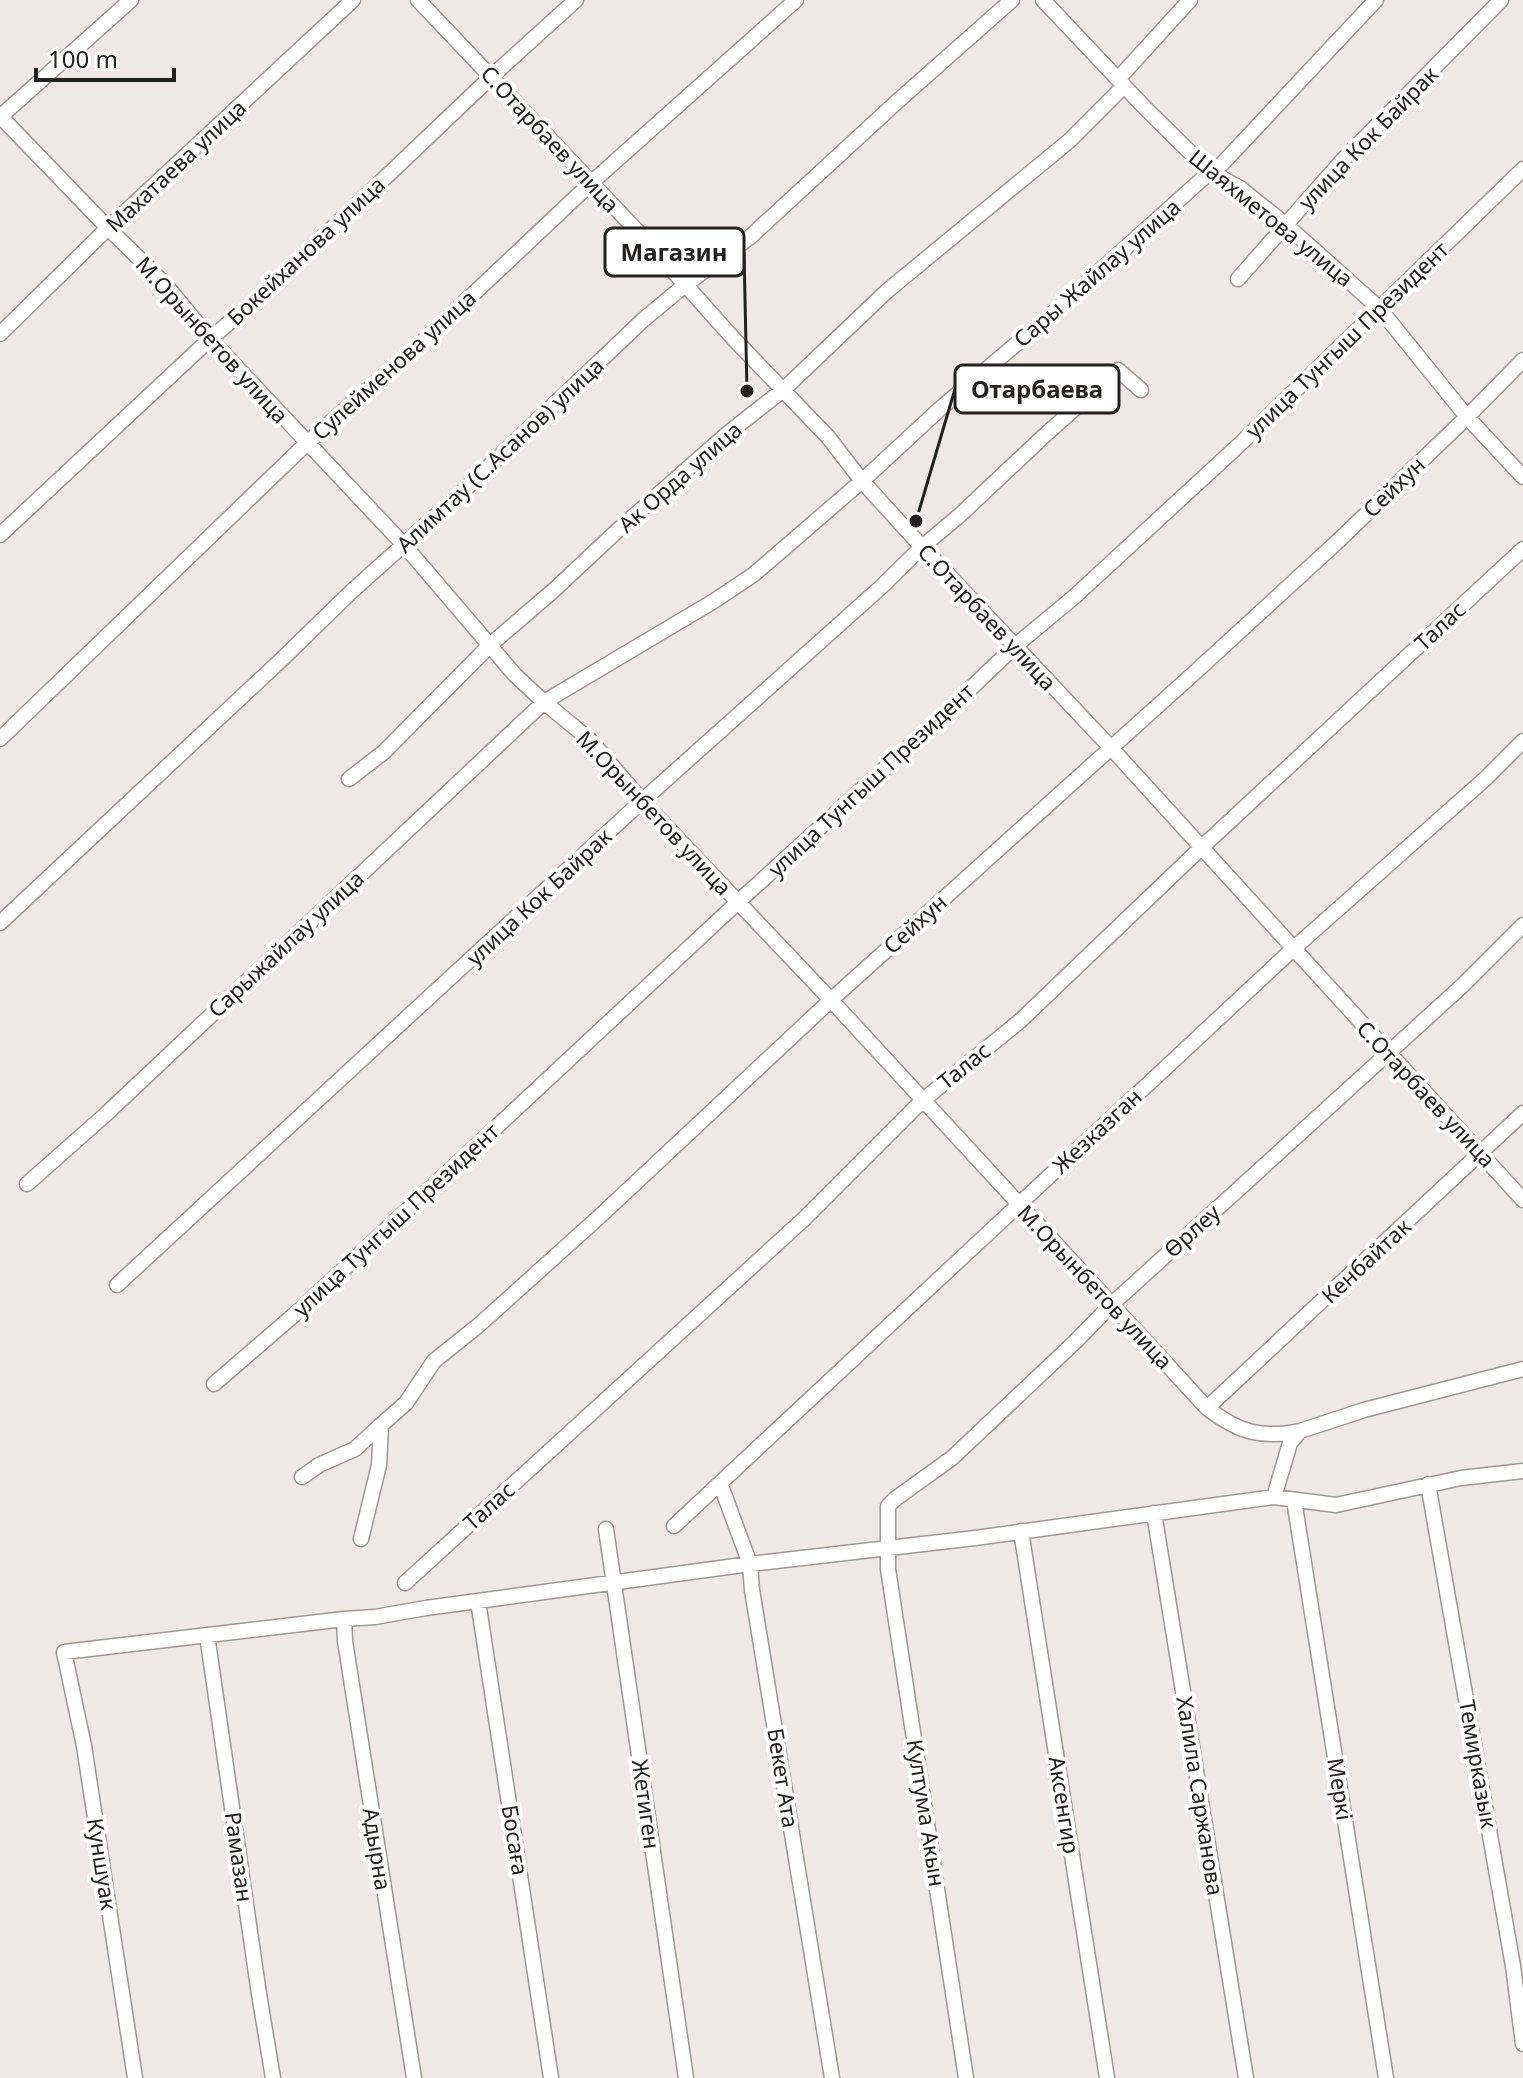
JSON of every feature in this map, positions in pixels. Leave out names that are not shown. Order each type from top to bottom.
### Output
[{"type":"street","points":[[0,116],[131,0]]},
{"type":"street","name":"Махатаева улица","points":[[0,334],[108,228],[353,0]]},
{"type":"street","name":"С.Отарбаев улица","points":[[418,0],[828,437],[862,481],[922,547],[1112,749],[1523,1200]]},
{"type":"street","name":"Бокейханова улица","points":[[0,535],[576,0]]},
{"type":"street","name":"Сулейменова улица","points":[[0,739],[307,443],[415,349],[591,183],[796,0]]},
{"type":"street","name":"Алимтау (С.Асанов) улица","points":[[0,923],[643,320],[750,237],[1012,0]]},
{"type":"street","name":"Шаяхметова улица","points":[[1043,0],[1210,172],[1240,188],[1285,224],[1379,308],[1467,417],[1523,477]]},
{"type":"street","name":"Ак Орда улица","points":[[349,779],[384,752],[490,645],[727,434],[783,390],[887,291],[1069,141],[1190,0]]},
{"type":"street","name":"Сары Жайлау улица","points":[[804,531],[1222,164],[1376,0]]},
{"type":"street","name":"улица Кок Байрак","points":[[1238,279],[1341,162],[1501,0]]},
{"type":"street","name":"М.Орынбетов улица","points":[[0,116],[164,283],[210,339],[404,545],[515,675],[590,740],[642,801],[831,1000],[1207,1408],[1226,1422],[1245,1430],[1279,1435],[1523,1369]]},
{"type":"street","name":"улица Тунгыш Президент","points":[[214,1384],[301,1309],[1015,646],[1074,597],[1227,456],[1523,169]]},
{"type":"street","name":"Сейхун","points":[[302,1477],[319,1465],[355,1449],[406,1403],[434,1361],[479,1325],[599,1217],[831,1000],[1112,749],[1336,543],[1523,360]]},
{"type":"street","name":"улица Кок Байрак","points":[[117,1285],[642,801],[1118,370],[1141,390]]},
{"type":"street","name":"Сарыжайлау улица","points":[[27,1184],[105,1115],[544,702],[714,601],[753,575],[804,531]]},
{"type":"street","name":"Талас","points":[[405,1583],[804,1219],[922,1101],[1020,1021],[1523,549]]},
{"type":"street","name":"Жезказган","points":[[674,1526],[1293,949],[1485,779],[1523,741]]},
{"type":"street","name":"Өрлеу","points":[[889,1547],[888,1506],[895,1499],[952,1458],[1111,1305],[1462,986],[1523,925]]},
{"type":"street","name":"Кенбайтак","points":[[1207,1408],[1523,1113]]},
{"type":"street","points":[[361,1539],[379,1465],[381,1425]]},
{"type":"street","points":[[1274,1497],[1290,1443],[1300,1431]]},
{"type":"street","points":[[207,1635],[375,1617],[750,1564],[1274,1497],[1336,1505],[1428,1484],[1523,1471]]},
{"type":"street","name":"Бекет Ата","points":[[720,1483],[750,1564],[832,2078]]},
{"type":"street","name":"Темирказык","points":[[1428,1484],[1510,1950],[1523,2044]]},
{"type":"street","name":"Меркі","points":[[1294,1500],[1386,2078]]},
{"type":"street","name":"Халила Саржанова","points":[[1154,1513],[1246,2078]]},
{"type":"street","name":"Жетиген","points":[[606,1529],[686,2078]]},
{"type":"street","name":"Аксенгир","points":[[1021,1531],[1107,2078]]},
{"type":"street","name":"Култума Акын","points":[[889,1547],[888,1569],[966,2078]]},
{"type":"street","name":"Босаға","points":[[478,1601],[551,2078]]},
{"type":"street","name":"Адырна","points":[[344,1619],[347,1657],[414,2078]]},
{"type":"street","name":"Куншуак","points":[[135,2078],[84,1746],[64,1652],[207,1635]]},
{"type":"street","name":"Рамазан","points":[[207,1635],[273,2078]]},
{"type":"place","name":"Магазин","points":[[747,391]]},
{"type":"place","name":"Отарбаева","points":[[916,521]]}]
